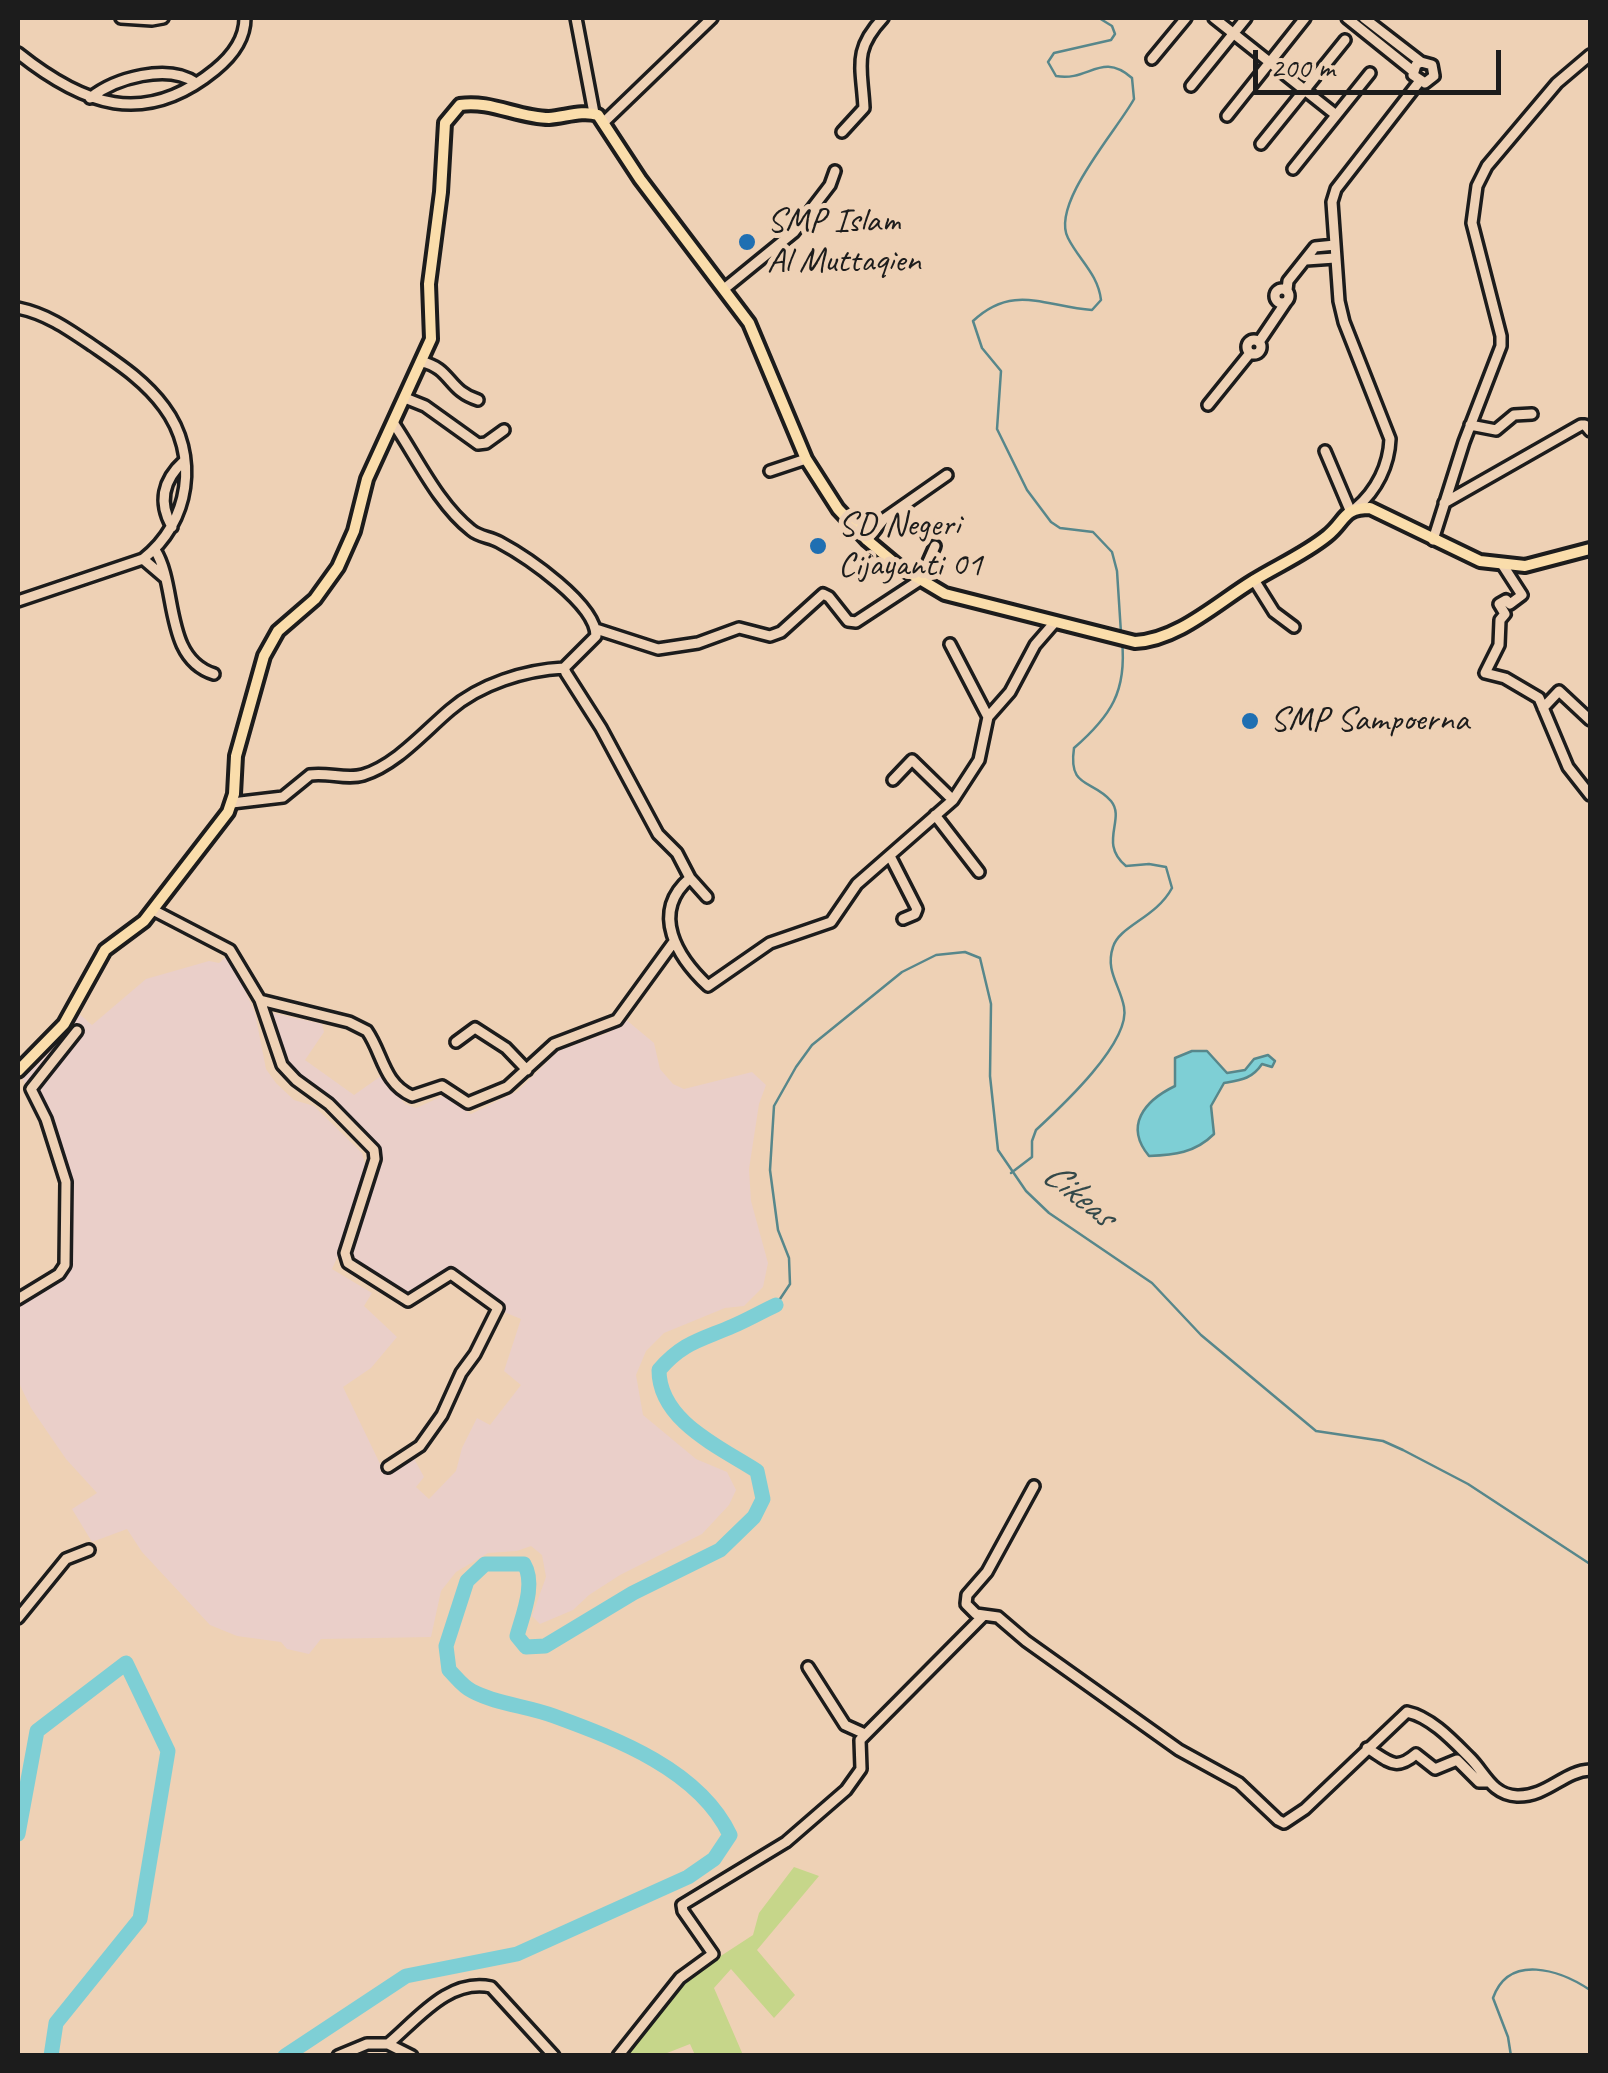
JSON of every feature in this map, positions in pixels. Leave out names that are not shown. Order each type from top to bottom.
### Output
[{"type":"main road","points":[[18,1070],[64,1024],[105,950],[132,932],[153,910],[232,803],[236,756],[264,656],[278,632],[315,599],[338,567],[354,531],[368,479],[432,334],[428,284],[446,124],[460,104],[548,118],[594,113],[724,289],[760,345],[806,459],[838,508],[867,540],[920,580],[958,599],[1135,642],[1150,641],[1328,536],[1353,509],[1370,508],[1480,561],[1525,566],[1590,549]]},
{"type":"street","points":[[121,18],[163,18]]},
{"type":"street","points":[[18,72],[22,56],[90,98],[121,105],[151,104],[180,94],[232,53],[245,30],[246,18]]},
{"type":"street","points":[[576,18],[594,113]]},
{"type":"street","points":[[604,123],[712,18]]},
{"type":"street","points":[[842,132],[864,107],[860,84],[864,46],[868,34],[884,18]]},
{"type":"street","points":[[1152,59],[1186,18]]},
{"type":"street","points":[[1214,18],[1336,115]]},
{"type":"street","points":[[1191,86],[1246,18]]},
{"type":"street","points":[[1226,116],[1305,18]]},
{"type":"street","points":[[1347,18],[1413,70],[1419,82]]},
{"type":"street","points":[[1364,18],[1421,62],[1432,65],[1434,76],[1425,83],[1419,82]]},
{"type":"street","points":[[1261,144],[1344,40]]},
{"type":"street","points":[[1433,540],[1470,425],[1499,356],[1501,336],[1472,222],[1476,186],[1487,166],[1557,84],[1590,55]]},
{"type":"street","points":[[1413,70],[1421,62]]},
{"type":"street","points":[[1293,170],[1370,73]]},
{"type":"street","points":[[90,98],[109,85],[134,78],[184,76],[196,83]]},
{"type":"street","points":[[1324,451],[1353,509],[1369,497],[1390,458],[1390,439],[1344,322],[1332,202],[1336,189],[1419,82]]},
{"type":"street","points":[[724,289],[794,232],[836,171]]},
{"type":"street","points":[[1208,405],[1250,353],[1260,352],[1258,342],[1286,302],[1278,302],[1275,296],[1279,289],[1287,290],[1288,282],[1315,247],[1335,245]]},
{"type":"street","points":[[1306,260],[1335,258]]},
{"type":"street","points":[[18,308],[54,319],[129,371],[169,415],[180,442],[185,488],[172,527],[143,559],[18,601]]},
{"type":"street","points":[[422,362],[441,369],[459,394],[478,400]]},
{"type":"street","points":[[405,398],[425,406],[478,444],[504,430]]},
{"type":"street","points":[[1470,425],[1496,430],[1514,415],[1532,414]]},
{"type":"street","points":[[232,803],[282,797],[310,775],[355,776],[370,772],[472,696],[526,673],[564,668],[596,636],[589,614],[569,592],[511,550],[468,528],[442,497],[394,424]]},
{"type":"street","points":[[1444,502],[1580,425],[1590,432]]},
{"type":"street","points":[[770,471],[806,459]]},
{"type":"street","points":[[172,527],[164,508],[165,489],[168,479],[184,461]]},
{"type":"street","points":[[867,540],[884,519],[948,475]]},
{"type":"street","points":[[596,629],[658,649],[698,644],[739,628],[770,636],[780,632],[822,594],[848,621],[856,622],[920,580],[935,546]]},
{"type":"street","points":[[155,550],[162,561],[183,646],[197,667],[214,674]]},
{"type":"street","points":[[143,559],[164,577]]},
{"type":"street","points":[[1502,564],[1522,596],[1510,604],[1506,600],[1500,604],[1505,614],[1500,620],[1499,646],[1485,673],[1528,688],[1540,698],[1568,767],[1590,794]]},
{"type":"street","points":[[1254,580],[1274,612],[1294,627]]},
{"type":"street","points":[[673,943],[705,985],[713,984],[770,943],[831,922],[857,884],[954,800],[979,760],[988,718],[1010,692],[1035,646],[1055,622]]},
{"type":"street","points":[[950,644],[988,718]]},
{"type":"street","points":[[564,668],[658,834],[707,897]]},
{"type":"street","points":[[1543,708],[1558,691],[1590,720]]},
{"type":"street","points":[[893,780],[912,760],[954,800]]},
{"type":"street","points":[[935,815],[978,872]]},
{"type":"street","points":[[891,858],[916,909],[903,920]]},
{"type":"street","points":[[260,1000],[348,1022],[367,1031],[385,1072],[408,1095],[442,1086],[468,1102],[507,1088],[554,1044],[620,1018],[673,943],[674,896],[690,878]]},
{"type":"street","points":[[153,910],[230,950],[260,1000],[282,1065],[330,1104],[374,1150],[375,1159],[345,1254],[348,1263],[408,1301],[450,1274],[498,1308],[437,1423],[420,1446],[388,1468]]},
{"type":"street","points":[[456,1042],[475,1028],[517,1057],[527,1070]]},
{"type":"street","points":[[18,1298],[59,1274],[65,1265],[66,1182],[46,1119],[30,1089],[77,1031]]},
{"type":"street","points":[[984,1616],[971,1610],[965,1599],[987,1572],[1034,1486]]},
{"type":"street","points":[[18,1618],[66,1560],[89,1550]]},
{"type":"street","points":[[618,2056],[680,1978],[713,1954],[682,1912],[682,1905],[786,1842],[846,1790],[861,1769],[858,1744],[865,1734],[984,1616],[998,1617],[1179,1750],[1239,1783],[1284,1823],[1305,1809],[1401,1714],[1413,1713],[1434,1725],[1504,1794],[1524,1796],[1546,1791],[1578,1772],[1590,1770]]},
{"type":"street","points":[[808,1667],[845,1725],[865,1734]]},
{"type":"street","points":[[1368,1748],[1397,1765],[1406,1764],[1416,1754],[1435,1769],[1457,1760],[1480,1783],[1488,1782]]},
{"type":"street","points":[[388,2044],[438,2001],[458,1989],[477,1984],[490,1987],[554,2056]]},
{"type":"street","points":[[338,2056],[367,2044],[388,2044],[412,2056]]},
{"type":"shaded area","points":[[229,954],[255,1013],[266,1069],[294,1100],[314,1106],[362,1153],[366,1168],[354,1220],[332,1269],[372,1293],[364,1306],[397,1337],[371,1368],[343,1387],[383,1470],[411,1453],[424,1477],[416,1487],[429,1499],[456,1471],[477,1418],[490,1425],[521,1385],[504,1371],[521,1319],[487,1305],[456,1276],[444,1275],[403,1304],[347,1268],[372,1181],[383,1162],[318,1097],[295,1087],[280,1072],[264,1011],[322,1024],[324,1032],[305,1060],[354,1095],[381,1076],[405,1104],[416,1108],[443,1096],[471,1114],[518,1091],[558,1051],[610,1032],[624,1018],[654,1043],[660,1069],[673,1084],[684,1089],[752,1072],[766,1085],[759,1104],[749,1169],[751,1201],[768,1263],[763,1287],[744,1306],[725,1308],[664,1333],[646,1351],[636,1375],[643,1415],[696,1459],[727,1472],[736,1490],[729,1505],[702,1534],[620,1575],[573,1610],[540,1624],[532,1616],[546,1577],[542,1555],[531,1546],[488,1553],[456,1572],[441,1591],[431,1637],[321,1639],[309,1654],[287,1649],[281,1642],[237,1636],[210,1625],[142,1552],[127,1529],[92,1542],[72,1509],[97,1493],[66,1459],[31,1408],[18,1381],[18,1293],[58,1266],[63,1188],[49,1136],[21,1075],[62,1037],[78,1013],[92,1025],[146,979],[209,961],[219,963]]},
{"type":"green space","points":[[794,1867],[819,1876],[757,1950],[795,1995],[774,2018],[731,1969],[714,1988],[743,2055],[695,2055],[690,2044],[662,2055],[621,2056],[687,1978],[753,1935],[759,1913]]},
{"type":"water","points":[[1192,1051],[1207,1051],[1227,1073],[1245,1070],[1254,1059],[1268,1055],[1275,1061],[1272,1067],[1262,1064],[1250,1076],[1224,1083],[1211,1106],[1214,1134],[1207,1140],[1184,1152],[1149,1156],[1138,1135],[1141,1115],[1154,1099],[1175,1086],[1175,1058]]},
{"type":"waterway","points":[[1099,18],[1112,26],[1115,34],[1111,40],[1054,53],[1048,62],[1056,76],[1112,67],[1132,78],[1134,99],[1088,167],[1068,206],[1065,223],[1068,238],[1092,275],[1101,300],[1092,310],[1016,300],[988,309],[973,321],[982,348],[1001,371],[997,429],[1027,490],[1051,522],[1060,528],[1093,532],[1112,552],[1121,633]]},
{"type":"waterway","points":[[1011,1173],[1032,1157],[1036,1130],[1092,1073],[1117,1038],[1124,1007],[1112,971],[1113,947],[1122,933],[1157,907],[1172,888],[1166,867],[1126,866],[1118,857],[1113,840],[1115,808],[1104,794],[1078,777],[1073,761],[1074,748],[1098,725],[1114,701],[1122,674],[1122,641]]},
{"type":"waterway","name":"Cikeas","points":[[776,1305],[790,1284],[789,1258],[778,1230],[770,1170],[774,1106],[812,1045],[902,972],[936,955],[965,952],[980,958],[991,1004],[990,1076],[998,1150],[1026,1191],[1049,1213],[1152,1283],[1201,1335],[1316,1431],[1383,1441],[1403,1450],[1468,1484],[1590,1564]]},
{"type":"waterway","points":[[285,2056],[406,1976],[517,1954],[688,1877],[714,1859],[730,1835],[698,1792],[654,1760],[578,1725],[469,1689],[449,1670],[446,1646],[467,1581],[485,1564],[524,1564],[529,1590],[517,1636],[526,1647],[545,1646],[633,1593],[720,1550],[754,1517],[763,1499],[757,1471],[680,1418],[669,1404],[659,1370],[693,1343],[776,1305]]},
{"type":"waterway","points":[[18,1834],[37,1731],[126,1663],[168,1751],[140,1919],[56,2023],[51,2056]]},
{"type":"waterway","name":"Cikeas","points":[[1511,2056],[1493,1998],[1511,1975],[1523,1970],[1550,1972],[1590,1990]]},
{"type":"place","name":"SMP Islam Al Muttaqien","points":[[747,242]]},
{"type":"place","name":"SD Negeri Cijayanti 01","points":[[818,546]]},
{"type":"place","name":"SMP Sampoerna","points":[[1250,721]]}]
